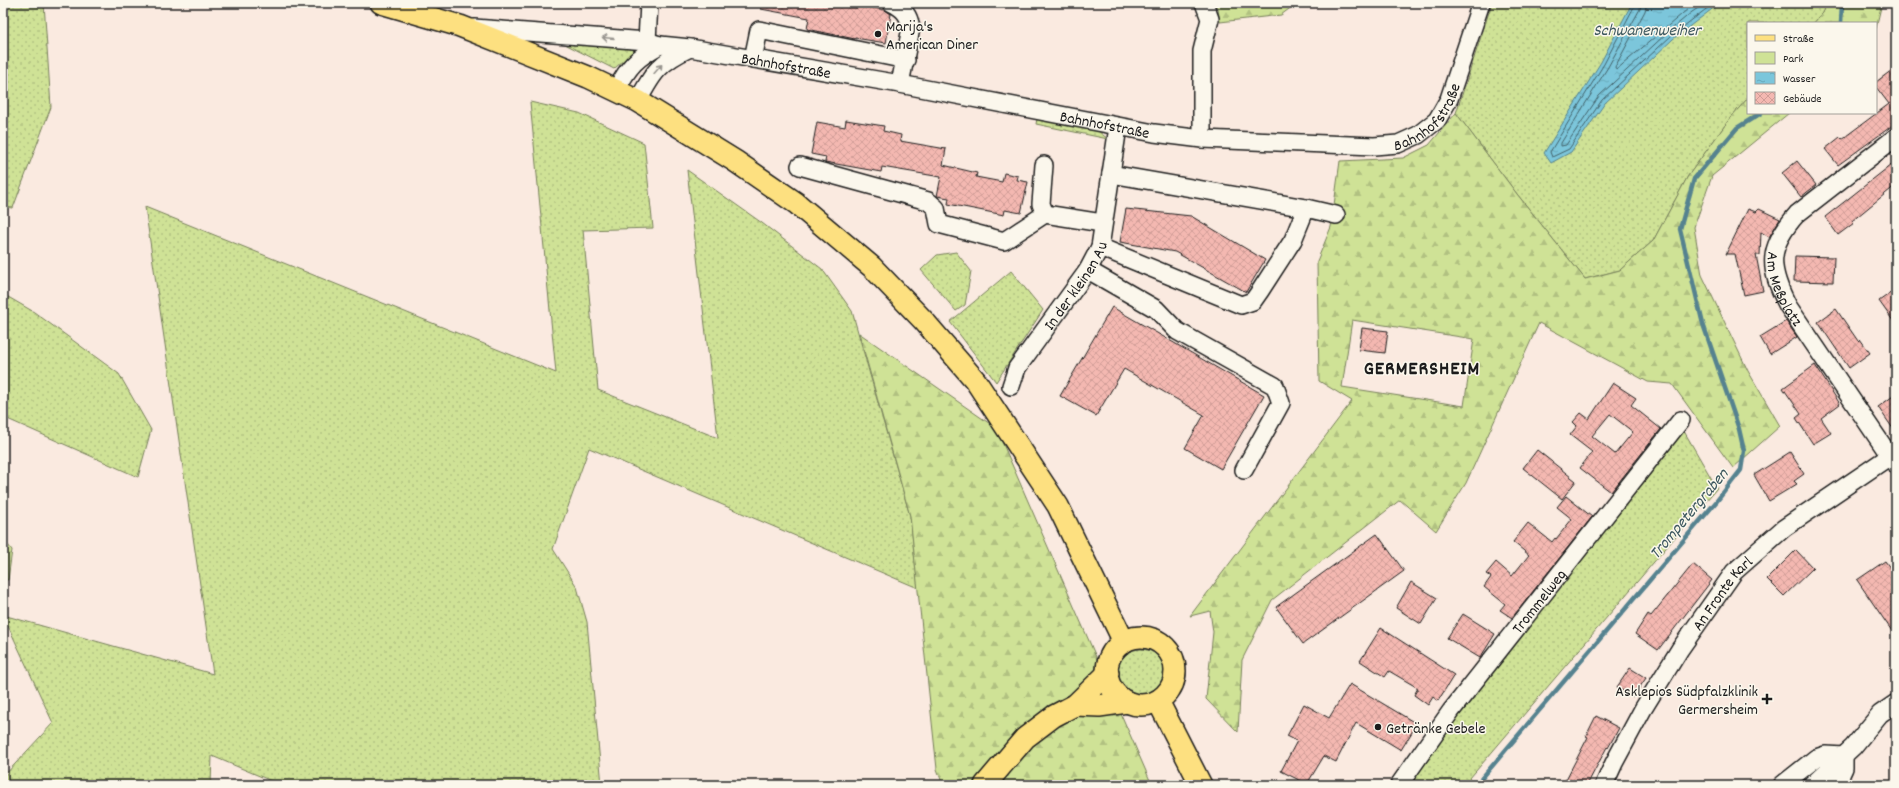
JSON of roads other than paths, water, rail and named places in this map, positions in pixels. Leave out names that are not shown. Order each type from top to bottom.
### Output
[{"type":"main road","points":[[381,3],[460,26],[582,74],[638,100],[735,161],[796,203],[872,267],[924,321],[975,380],[1058,506],[1124,642]]},
{"type":"main road","points":[[1134,638],[1155,640],[1164,646],[1171,654],[1175,664],[1175,675],[1172,685],[1166,694],[1158,701],[1148,705],[1138,705],[1119,697],[1112,689],[1108,673],[1110,658],[1116,649],[1124,642],[1134,638]]},
{"type":"main road","points":[[985,785],[1025,738],[1054,716],[1075,705],[1108,673]]},
{"type":"main road","points":[[1158,701],[1200,785]]},
{"type":"main road","points":[[1075,705],[1099,706],[1128,702]]},
{"type":"street","points":[[616,90],[630,66],[654,43],[649,3]]},
{"type":"street","points":[[892,3],[906,12],[910,19],[911,28],[900,84]]},
{"type":"street","points":[[1202,139],[1202,51],[1210,19],[1204,3]]},
{"type":"street","name":"Bahnhofstraße","points":[[460,26],[543,32],[690,48],[900,84],[1118,126],[1202,139],[1374,146],[1398,144],[1418,135],[1437,120],[1449,99],[1481,3]]},
{"type":"street","points":[[753,59],[759,30],[906,56]]},
{"type":"street","points":[[638,100],[650,78],[660,65],[690,48]]},
{"type":"street","name":"In der kleinen Au","points":[[1011,386],[1017,368],[1088,270],[1100,247],[1102,223],[1118,126]]},
{"type":"street","name":"Am Meßplatz","points":[[1894,458],[1788,306],[1777,282],[1774,257],[1775,248],[1784,229],[1798,214],[1896,137]]},
{"type":"street","points":[[1044,165],[1042,204],[1045,214]]},
{"type":"street","points":[[800,166],[928,201],[936,208],[939,224],[1004,241],[1045,214],[1102,223]]},
{"type":"street","points":[[1111,174],[1306,208],[1336,215]]},
{"type":"street","points":[[1100,247],[1241,305],[1253,301],[1260,291],[1293,240],[1306,208]]},
{"type":"street","points":[[1088,270],[1156,309],[1177,331],[1275,386],[1281,403],[1244,470]]},
{"type":"street","name":"Trommelweg","points":[[1399,785],[1451,711],[1681,420]]},
{"type":"street","name":"An Fronte Karl","points":[[1604,785],[1643,709],[1680,649],[1734,572],[1784,528],[1894,458]]},
{"type":"street","points":[[1812,785],[1844,756],[1880,714],[1896,703]]},
{"type":"street","points":[[1782,785],[1816,758],[1825,755],[1844,756]]},
{"type":"street","points":[[1836,785],[1844,768],[1844,756]]},
{"type":"water","name":"Schwanenweiher","points":[[1632,3],[1720,3],[1673,39],[1605,103],[1571,152],[1551,163],[1544,153],[1601,62]]},
{"type":"waterway","name":"Trompetergraben","points":[[1841,22],[1842,3]]},
{"type":"waterway","name":"Trompetergraben","points":[[1476,785],[1716,502],[1741,470],[1744,451],[1739,429],[1703,324],[1680,229],[1694,179],[1737,128],[1759,114]]},
{"type":"place","name":"Marija's American Diner","points":[[878,34]]},
{"type":"place","name":"Asklepios Südpfalzklinik Germersheim","points":[[1767,699]]},
{"type":"place","name":"Getränke Gebele","points":[[1378,727]]},
{"type":"district","name":"GERMERSHEIM","points":[[1422,367]]}]
